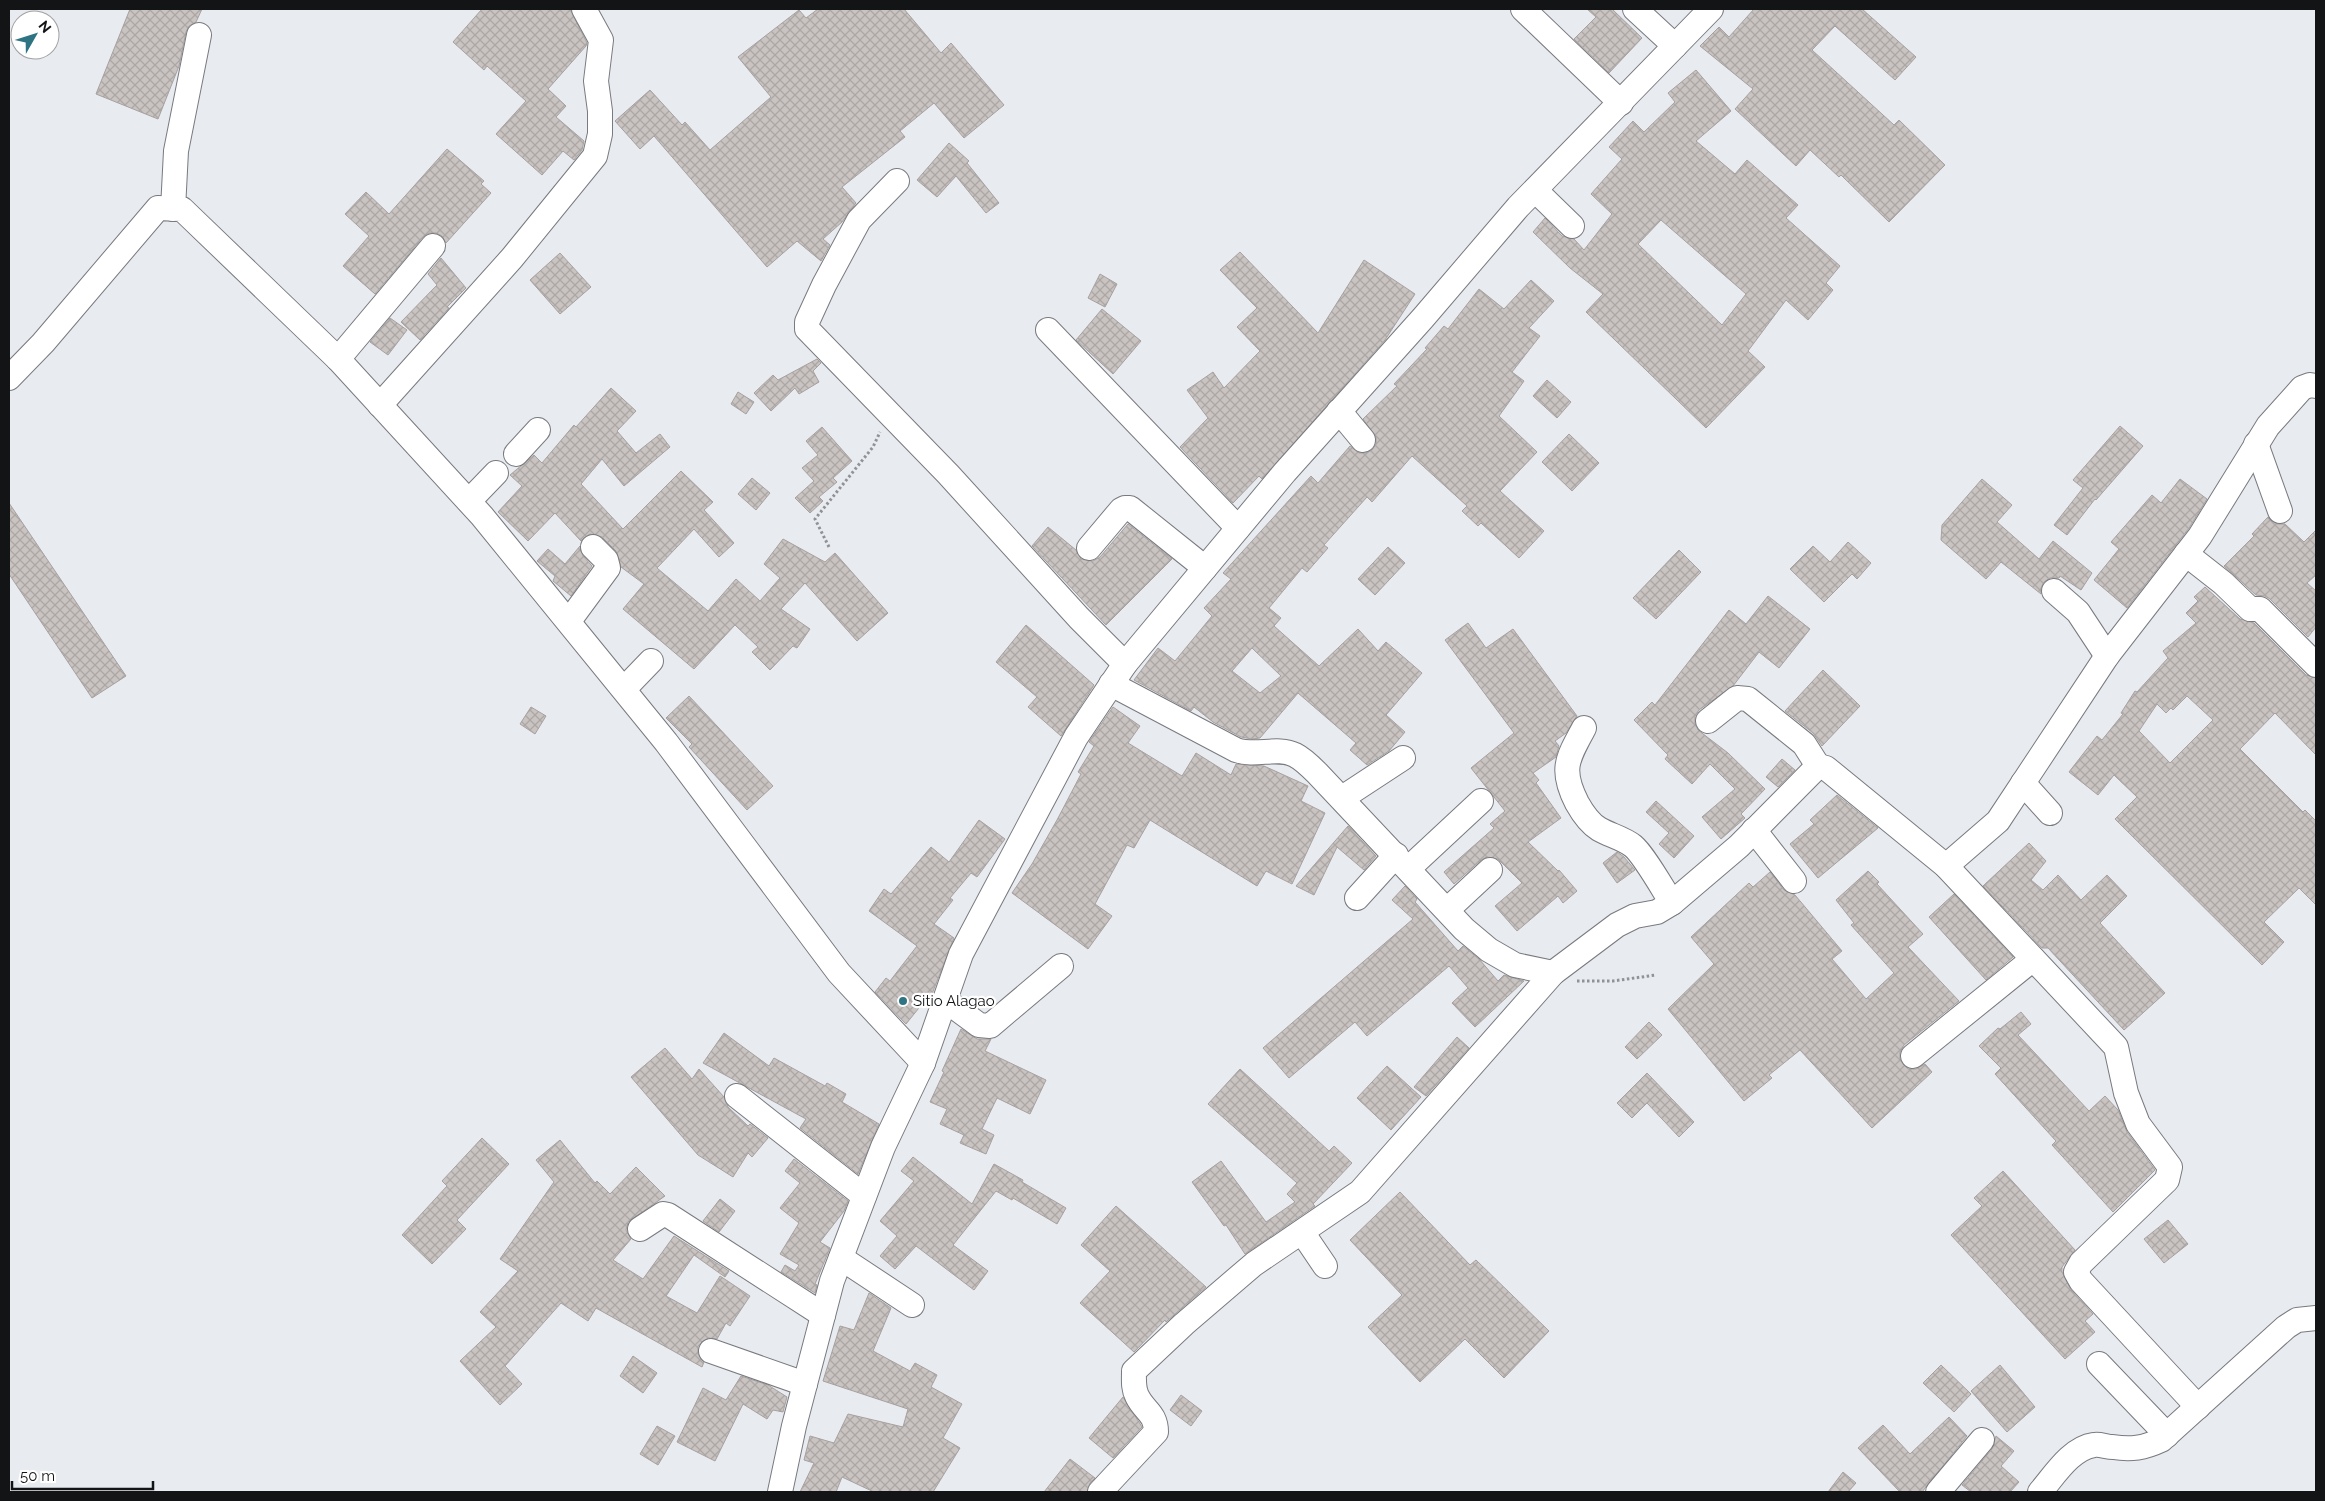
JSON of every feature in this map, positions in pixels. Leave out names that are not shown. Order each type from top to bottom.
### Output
[{"type":"street","points":[[380,405],[512,258],[595,156],[600,134],[596,81],[601,40],[584,9]]},
{"type":"street","points":[[1523,9],[1621,102]]},
{"type":"street","points":[[1636,9],[1675,46]]},
{"type":"street","points":[[780,1492],[823,1315],[841,1258],[883,1147],[923,1063],[961,954],[1028,831],[1076,737],[1125,664],[1204,568],[1340,411],[1535,190],[1711,9]]},
{"type":"street","points":[[173,209],[176,151],[199,36]]},
{"type":"street","points":[[897,181],[859,220],[824,284],[807,322],[807,329],[948,474],[1079,618],[1125,664]]},
{"type":"street","points":[[1535,190],[1572,226]]},
{"type":"street","points":[[9,378],[43,343],[158,208],[182,209],[338,359],[468,501],[666,742],[838,973],[923,1063]]},
{"type":"street","points":[[338,359],[433,246]]},
{"type":"street","points":[[1048,330],[1147,430],[1238,528]]},
{"type":"street","points":[[1946,866],[1998,820],[2107,656],[2200,536],[2268,426],[2302,388],[2310,385],[2316,386]]},
{"type":"street","points":[[1340,411],[1363,440]]},
{"type":"street","points":[[516,454],[538,430]]},
{"type":"street","points":[[2256,444],[2280,511]]},
{"type":"street","points":[[468,501],[496,473]]},
{"type":"street","points":[[1089,548],[1121,510],[1130,508],[1204,568]]},
{"type":"street","points":[[568,621],[608,568],[606,560],[593,547]]},
{"type":"street","points":[[2186,554],[2250,609],[2260,609],[2316,665]]},
{"type":"street","points":[[2054,591],[2078,612],[2107,656]]},
{"type":"street","points":[[624,689],[650,661]]},
{"type":"street","points":[[1110,684],[1236,750],[1253,754],[1275,751],[1296,755],[1342,798],[1464,929],[1495,954],[1515,965],[1553,973]]},
{"type":"street","points":[[1708,721],[1737,698],[1748,699],[1804,744],[1818,766],[1826,768],[1946,866],[2116,1047],[2126,1093],[2138,1124],[2170,1167],[2167,1180],[2081,1263],[2076,1272],[2081,1281],[2198,1407]]},
{"type":"street","points":[[1584,728],[1571,751],[1566,779],[1574,798],[1582,812],[1597,828],[1633,846],[1672,903]]},
{"type":"street","points":[[1342,798],[1403,758]]},
{"type":"street","points":[[1100,1492],[1156,1432],[1156,1421],[1137,1396],[1134,1385],[1134,1371],[1184,1324],[1254,1264],[1360,1192],[1553,973],[1617,925],[1635,916],[1657,912],[1672,903],[1740,846],[1818,766]]},
{"type":"street","points":[[2023,782],[2050,813]]},
{"type":"street","points":[[1357,898],[1481,801]]},
{"type":"street","points":[[1754,830],[1794,881]]},
{"type":"street","points":[[1447,910],[1490,870]]},
{"type":"street","points":[[1913,1056],[2034,959]]},
{"type":"street","points":[[945,1000],[980,1025],[990,1026],[1062,966]]},
{"type":"street","points":[[737,1096],[864,1196]]},
{"type":"street","points":[[640,1229],[660,1215],[668,1215],[823,1315]]},
{"type":"street","points":[[1302,1232],[1325,1266]]},
{"type":"street","points":[[841,1258],[912,1305]]},
{"type":"street","points":[[2040,1492],[2078,1451],[2094,1445],[2129,1449],[2146,1447],[2167,1435],[2286,1327],[2297,1320],[2316,1318]]},
{"type":"street","points":[[711,1351],[805,1384]]},
{"type":"street","points":[[2099,1364],[2167,1435]]},
{"type":"street","points":[[1938,1492],[1982,1440]]},
{"type":"path","points":[[829,547],[815,519],[873,447],[880,432],[875,416],[880,403]]},
{"type":"path","points":[[1553,973],[1566,980],[1578,981],[1613,981],[1656,974]]},
{"type":"building","points":[[130,9],[202,9],[196,22],[189,26],[186,32],[179,66],[158,119],[96,94]]},
{"type":"building","points":[[482,9],[570,9],[587,43],[548,89],[566,106],[556,117],[584,141],[582,150],[574,160],[563,151],[542,175],[496,134],[526,101],[487,66],[484,70],[453,42]]},
{"type":"building","points":[[818,9],[904,9],[941,53],[951,43],[1004,105],[964,138],[934,103],[900,131],[905,137],[842,187],[856,203],[842,222],[823,239],[830,245],[821,261],[797,241],[767,267],[654,136],[640,149],[615,121],[650,90],[682,125],[685,122],[710,150],[771,97],[738,57],[799,10],[806,18]]},
{"type":"building","points":[[1587,9],[1612,9],[1642,38],[1609,73],[1574,39],[1596,17]]},
{"type":"building","points":[[1754,9],[1862,9],[1916,57],[1895,80],[1835,26],[1812,50],[1894,125],[1899,120],[1945,165],[1889,222],[1841,175],[1839,177],[1810,150],[1796,166],[1735,109],[1753,89],[1700,46],[1719,27],[1729,37]]},
{"type":"building","points":[[1696,70],[1731,111],[1696,141],[1735,174],[1747,160],[1798,205],[1786,218],[1840,266],[1826,283],[1833,290],[1808,320],[1786,300],[1748,351],[1765,367],[1706,428],[1586,312],[1603,294],[1570,268],[1533,232],[1545,218],[1562,236],[1574,239],[1584,250],[1612,214],[1591,194],[1622,159],[1609,147],[1633,121],[1644,132],[1675,102],[1668,93]],"holes":[[[1661,220],[1746,294],[1722,325],[1638,244]]]},
{"type":"building","points":[[949,143],[969,161],[967,163],[999,203],[986,213],[956,176],[937,197],[917,180]]},
{"type":"building","points":[[447,149],[484,181],[481,184],[491,193],[446,243],[442,236],[436,233],[429,233],[423,237],[375,294],[343,266],[369,236],[345,214],[366,192],[389,214]]},
{"type":"building","points":[[1240,252],[1318,333],[1364,260],[1415,294],[1385,340],[1262,479],[1259,476],[1233,503],[1180,447],[1208,418],[1187,390],[1213,372],[1224,388],[1260,351],[1237,327],[1257,308],[1220,270]]},
{"type":"building","points":[[560,253],[591,287],[560,314],[530,280]]},
{"type":"building","points":[[441,258],[466,288],[447,307],[449,308],[420,340],[401,322],[437,285],[428,274]]},
{"type":"building","points":[[1100,274],[1117,284],[1105,307],[1088,298]]},
{"type":"building","points":[[1531,280],[1554,301],[1529,328],[1540,336],[1512,372],[1524,381],[1499,416],[1537,452],[1500,491],[1544,531],[1519,558],[1481,523],[1478,526],[1462,511],[1467,506],[1412,456],[1372,502],[1367,497],[1324,545],[1328,548],[1307,572],[1302,568],[1269,608],[1281,618],[1274,626],[1319,666],[1358,629],[1378,651],[1386,642],[1422,673],[1386,715],[1405,732],[1389,751],[1367,765],[1350,750],[1356,743],[1298,693],[1260,738],[1252,739],[1241,737],[1213,722],[1194,707],[1191,711],[1134,680],[1158,648],[1175,661],[1212,616],[1204,608],[1231,579],[1223,573],[1311,476],[1318,483],[1350,446],[1359,453],[1366,453],[1372,450],[1376,444],[1376,437],[1363,419],[1397,386],[1394,384],[1427,349],[1425,348],[1444,326],[1448,329],[1479,289],[1504,309]],"holes":[[[1252,648],[1281,676],[1260,693],[1232,671]]]},
{"type":"building","points":[[1102,309],[1141,341],[1113,374],[1076,340]]},
{"type":"building","points":[[390,318],[407,330],[388,355],[370,342]]},
{"type":"building","points":[[817,359],[821,363],[813,371],[819,382],[799,394],[795,388],[771,411],[754,393],[773,375],[778,380]]},
{"type":"building","points":[[1547,380],[1571,402],[1557,418],[1533,396]]},
{"type":"building","points":[[611,388],[636,411],[617,431],[636,453],[660,434],[670,447],[624,486],[602,459],[581,484],[623,529],[681,471],[713,502],[704,510],[734,543],[719,557],[694,529],[657,568],[708,611],[736,579],[760,601],[780,578],[764,564],[783,539],[825,562],[835,553],[888,613],[857,641],[805,583],[781,609],[810,629],[797,648],[793,646],[770,670],[752,652],[758,647],[735,625],[694,669],[623,609],[644,584],[621,567],[616,551],[602,537],[590,534],[581,541],[555,513],[528,541],[498,512],[522,486],[510,475],[534,455],[542,463],[574,425],[576,427]]},
{"type":"building","points":[[738,392],[754,402],[746,414],[731,404]]},
{"type":"building","points":[[2120,426],[2143,446],[2095,499],[2067,535],[2054,525],[2083,488],[2073,480]]},
{"type":"building","points":[[822,427],[852,461],[833,478],[837,482],[819,497],[823,501],[810,513],[795,498],[814,481],[802,468],[818,455],[806,441]]},
{"type":"building","points":[[1569,434],[1599,463],[1572,491],[1542,462]]},
{"type":"building","points":[[752,478],[770,493],[756,510],[738,494]]},
{"type":"building","points":[[1982,479],[2012,505],[1997,522],[2039,559],[2053,541],[2092,573],[2081,590],[2060,576],[2059,578],[2050,578],[2044,582],[2041,594],[2001,562],[1986,579],[1941,540],[1942,525]]},
{"type":"building","points":[[2180,479],[2207,499],[2189,528],[2127,608],[2094,580],[2119,549],[2111,542],[2152,495],[2161,503]]},
{"type":"building","points":[[9,503],[126,676],[92,698],[9,574]]},
{"type":"building","points":[[2268,517],[2277,524],[2285,524],[2304,542],[2316,530],[2316,575],[2307,583],[2316,591],[2316,627],[2308,637],[2270,599],[2265,596],[2256,595],[2224,566],[2254,536],[2252,534]]},
{"type":"building","points":[[1128,524],[1172,559],[1106,625],[1032,546],[1048,527],[1076,550],[1081,559],[1093,561],[1100,557]]},
{"type":"building","points":[[1848,542],[1871,563],[1857,579],[1852,574],[1824,602],[1790,569],[1813,546],[1830,562]]},
{"type":"building","points":[[580,546],[583,556],[592,566],[571,596],[553,581],[555,576],[537,561],[548,549],[565,564]]},
{"type":"building","points":[[1388,547],[1405,563],[1375,595],[1358,579]]},
{"type":"building","points":[[1679,550],[1701,572],[1656,619],[1633,598]]},
{"type":"building","points":[[2205,587],[2240,619],[2254,623],[2306,675],[2316,678],[2316,755],[2275,713],[2240,749],[2303,812],[2305,810],[2316,821],[2316,905],[2299,888],[2264,922],[2284,942],[2262,965],[2115,819],[2137,797],[2114,775],[2098,795],[2069,772],[2097,736],[2102,740],[2123,714],[2121,713],[2135,691],[2137,692],[2168,658],[2163,651],[2196,623],[2186,613],[2198,601],[2194,597]],"holes":[[[2187,696],[2213,720],[2170,763],[2139,731],[2157,704],[2166,713],[2171,708],[2173,710]]]},
{"type":"building","points":[[1768,596],[1810,629],[1779,668],[1759,652],[1733,686],[1699,710],[1695,716],[1698,730],[1728,753],[1765,789],[1741,814],[1745,818],[1721,839],[1702,817],[1735,789],[1710,764],[1692,784],[1665,759],[1668,755],[1634,720],[1652,702],[1655,705],[1729,610],[1746,624]]},
{"type":"building","points":[[1468,623],[1486,648],[1513,629],[1577,716],[1566,733],[1555,741],[1559,746],[1556,757],[1533,773],[1539,780],[1536,783],[1561,818],[1528,842],[1559,870],[1577,891],[1563,903],[1558,896],[1517,931],[1495,906],[1522,883],[1498,859],[1487,857],[1481,860],[1454,884],[1444,872],[1494,828],[1490,824],[1505,811],[1471,768],[1514,733],[1445,640]]},
{"type":"building","points":[[1026,625],[1094,685],[1061,736],[1028,707],[1037,697],[996,662]]},
{"type":"building","points":[[1823,670],[1860,706],[1822,746],[1813,733],[1785,711]]},
{"type":"building","points":[[689,696],[773,786],[747,810],[689,747],[692,744],[666,718]]},
{"type":"building","points":[[531,707],[546,716],[535,734],[520,724]]},
{"type":"building","points":[[1113,707],[1140,726],[1128,743],[1182,776],[1196,753],[1231,775],[1236,764],[1264,766],[1308,786],[1301,801],[1325,813],[1292,884],[1266,871],[1257,886],[1150,820],[1134,848],[1127,845],[1095,904],[1112,916],[1088,949],[1012,893],[1032,864],[1057,820],[1081,774],[1078,772],[1094,746],[1089,742]]},
{"type":"building","points":[[1782,759],[1795,770],[1778,787],[1766,777]]},
{"type":"building","points":[[1837,795],[1878,828],[1818,878],[1790,844],[1814,824],[1810,820]]},
{"type":"building","points":[[1656,801],[1694,836],[1674,858],[1659,844],[1669,833],[1646,812]]},
{"type":"building","points":[[979,820],[1005,839],[977,877],[971,873],[950,898],[953,900],[934,924],[954,938],[932,994],[906,1024],[875,992],[886,978],[890,981],[917,946],[869,911],[884,889],[891,894],[931,847],[949,862]]},
{"type":"building","points":[[1348,826],[1376,856],[1364,870],[1337,847],[1314,895],[1296,886]]},
{"type":"building","points":[[2029,843],[2046,861],[2031,880],[2043,890],[2058,875],[2081,900],[2107,875],[2127,896],[2100,923],[2165,993],[2124,1030],[2048,948],[2042,948],[1983,886]]},
{"type":"building","points":[[1617,852],[1635,870],[1617,883],[1603,863]]},
{"type":"building","points":[[1868,871],[1879,882],[1877,884],[1923,934],[1908,947],[1959,1001],[1904,1045],[1900,1052],[1900,1059],[1908,1069],[1916,1069],[1925,1064],[1932,1072],[1872,1128],[1800,1050],[1769,1075],[1772,1078],[1744,1101],[1668,1009],[1714,964],[1691,937],[1749,883],[1753,887],[1770,872],[1784,890],[1795,895],[1842,951],[1832,959],[1866,999],[1894,973],[1851,925],[1854,923],[1836,900]]},
{"type":"building","points":[[1405,886],[1417,899],[1415,902],[1458,951],[1463,946],[1479,959],[1498,981],[1504,975],[1524,981],[1475,1027],[1452,1003],[1468,988],[1449,966],[1367,1036],[1355,1022],[1289,1078],[1263,1048],[1413,919],[1392,900]]},
{"type":"building","points":[[1954,894],[2013,957],[1986,980],[1929,917]]},
{"type":"building","points":[[2021,1012],[2031,1024],[2018,1035],[2089,1111],[2105,1096],[2118,1110],[2127,1132],[2155,1170],[2113,1212],[2052,1145],[2056,1141],[1995,1074],[2001,1068],[1979,1046],[1998,1028],[2000,1029]]},
{"type":"building","points":[[1649,1022],[1662,1035],[1637,1059],[1625,1047]]},
{"type":"building","points":[[961,1029],[977,1039],[991,1039],[985,1051],[1046,1080],[1030,1114],[997,1098],[982,1129],[994,1135],[986,1154],[960,1143],[964,1135],[940,1124],[947,1109],[930,1102]]},
{"type":"building","points":[[724,1033],[769,1066],[774,1058],[825,1086],[827,1083],[846,1094],[842,1102],[879,1124],[858,1174],[800,1128],[806,1119],[703,1063]]},
{"type":"building","points":[[1457,1037],[1469,1048],[1426,1096],[1414,1087]]},
{"type":"building","points":[[665,1048],[692,1079],[699,1069],[724,1097],[728,1107],[748,1126],[750,1124],[768,1138],[752,1157],[748,1153],[733,1177],[698,1155],[631,1077]]},
{"type":"building","points":[[1387,1066],[1421,1097],[1391,1130],[1357,1098]]},
{"type":"building","points":[[1240,1069],[1329,1151],[1334,1146],[1352,1163],[1313,1204],[1315,1206],[1245,1254],[1226,1225],[1224,1226],[1192,1182],[1221,1161],[1266,1222],[1295,1202],[1287,1194],[1297,1183],[1208,1104]]},
{"type":"building","points":[[1647,1073],[1694,1122],[1679,1137],[1647,1103],[1632,1118],[1617,1103]]},
{"type":"building","points":[[482,1138],[509,1164],[457,1220],[466,1229],[432,1264],[402,1235],[447,1186],[442,1181]]},
{"type":"building","points":[[560,1140],[595,1183],[597,1181],[610,1194],[636,1167],[665,1196],[628,1222],[626,1230],[631,1239],[613,1260],[643,1279],[674,1236],[729,1271],[725,1277],[694,1255],[666,1296],[697,1313],[720,1276],[750,1296],[730,1326],[726,1323],[717,1339],[708,1338],[698,1346],[698,1354],[704,1362],[702,1367],[596,1308],[588,1321],[561,1303],[505,1366],[522,1384],[500,1405],[460,1361],[496,1327],[480,1312],[518,1271],[500,1259],[554,1182],[536,1160]]},
{"type":"building","points":[[913,1157],[972,1204],[994,1164],[1066,1208],[1057,1224],[1013,1198],[1012,1200],[996,1191],[953,1245],[988,1271],[974,1290],[916,1246],[895,1269],[880,1256],[897,1236],[880,1221],[914,1181],[901,1171]]},
{"type":"building","points":[[794,1159],[848,1201],[844,1211],[820,1242],[830,1248],[815,1284],[817,1285],[815,1293],[781,1272],[785,1265],[795,1271],[799,1265],[780,1254],[799,1223],[780,1208],[800,1183],[785,1171]]},
{"type":"building","points":[[2003,1171],[2075,1250],[2062,1267],[2062,1272],[2071,1290],[2093,1314],[2085,1321],[2095,1332],[2065,1359],[1951,1235],[1982,1206],[1974,1198]]},
{"type":"building","points":[[1400,1192],[1470,1265],[1476,1260],[1549,1331],[1504,1378],[1465,1339],[1420,1382],[1368,1327],[1402,1295],[1350,1240]]},
{"type":"building","points":[[720,1199],[735,1211],[719,1232],[703,1221]]},
{"type":"building","points":[[1116,1206],[1206,1287],[1166,1322],[1165,1320],[1134,1352],[1080,1303],[1110,1271],[1081,1245]]},
{"type":"building","points":[[2168,1220],[2188,1244],[2164,1263],[2144,1239]]},
{"type":"building","points":[[869,1293],[891,1308],[873,1351],[910,1371],[915,1363],[937,1375],[931,1387],[962,1404],[943,1438],[960,1448],[933,1492],[874,1492],[842,1477],[836,1492],[800,1492],[814,1463],[804,1460],[810,1436],[834,1443],[848,1414],[903,1427],[908,1409],[823,1381],[840,1326],[854,1330]]},
{"type":"building","points":[[633,1356],[657,1373],[643,1393],[620,1376]]},
{"type":"building","points":[[1941,1365],[1971,1394],[1954,1412],[1923,1383]]},
{"type":"building","points":[[2000,1365],[2035,1407],[2007,1432],[1971,1391]]},
{"type":"building","points":[[741,1376],[768,1385],[787,1397],[783,1412],[773,1410],[767,1419],[743,1404],[715,1461],[677,1442],[703,1388],[726,1400]]},
{"type":"building","points":[[1181,1395],[1202,1411],[1191,1426],[1170,1410]]},
{"type":"building","points":[[1123,1397],[1142,1427],[1113,1458],[1089,1438]]},
{"type":"building","points":[[1949,1417],[1967,1436],[1922,1492],[1900,1492],[1858,1448],[1883,1425],[1910,1454]]},
{"type":"building","points":[[657,1426],[675,1436],[658,1465],[640,1454]]},
{"type":"building","points":[[1996,1436],[2014,1451],[2001,1466],[2019,1482],[2010,1492],[1971,1492],[1962,1485],[1992,1449]]},
{"type":"building","points":[[1070,1459],[1095,1478],[1090,1483],[1087,1492],[1044,1492]]},
{"type":"building","points":[[1843,1472],[1856,1483],[1848,1492],[1828,1492]]},
{"type":"place","name":"Sitio Alagao","points":[[903,1001]]}]
